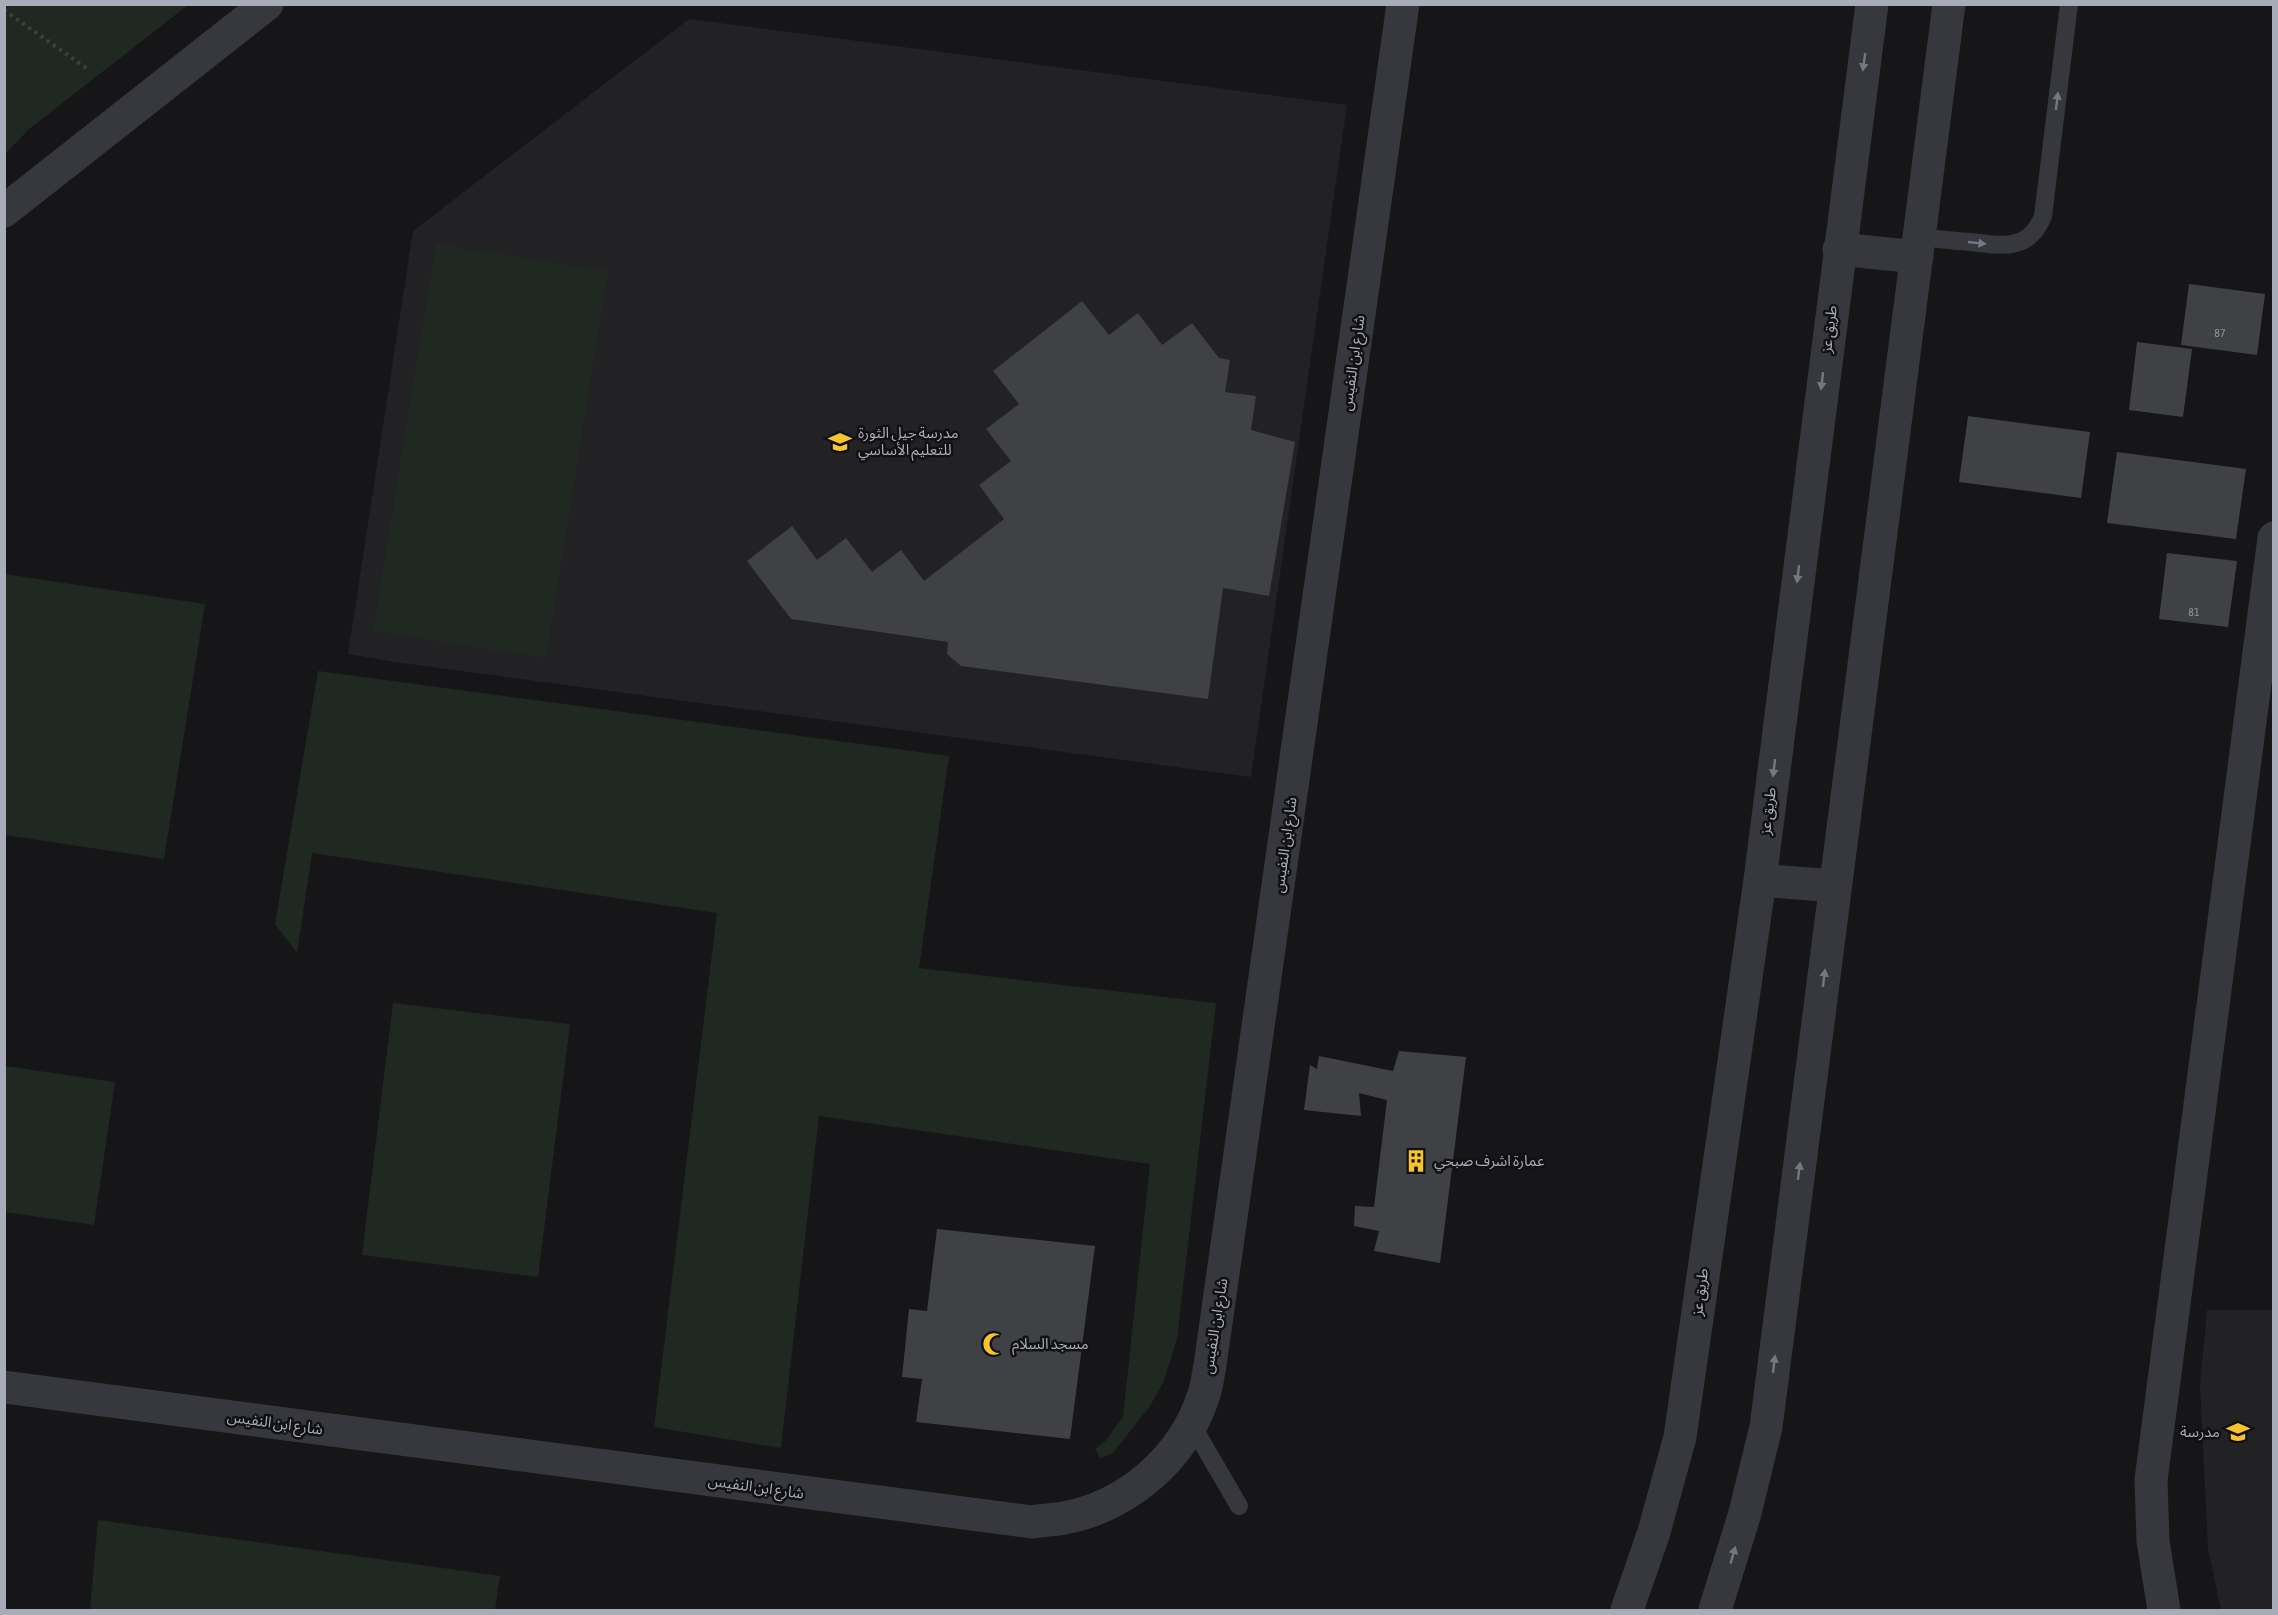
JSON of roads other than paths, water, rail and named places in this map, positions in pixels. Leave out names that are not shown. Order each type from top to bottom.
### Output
[{"type":"street","points":[[4,211],[267,4]]},
{"type":"street","name":"شارع ابن النفيس","points":[[4,1387],[1032,1522],[1065,1518],[1097,1509],[1127,1494],[1153,1474],[1192,1425],[1204,1396],[1212,1353],[1403,4]]},
{"type":"street","name":"طريق عز","points":[[1627,1611],[1654,1532],[1680,1437],[1760,880],[1872,4]]},
{"type":"street","points":[[1716,1611],[1745,1513],[1766,1427],[1949,4]]},
{"type":"street","points":[[1839,249],[1918,247]]},
{"type":"street","points":[[2164,1611],[2153,1541],[2151,1480],[2265,665],[2274,538]]},
{"type":"street","points":[[1760,880],[1835,886]]},
{"type":"lane","points":[[1918,247],[2006,246],[2025,240],[2038,228],[2043,216],[2069,4]]},
{"type":"lane","points":[[1192,1425],[1239,1506]]},
{"type":"place","name":"مدرسة جيل الثورة للتعليم الأساسي","points":[[840,442]]},
{"type":"place","name":"عمارة اشرف صبحي","points":[[1416,1161]]},
{"type":"place","name":"مسجد السلام","points":[[994,1344]]},
{"type":"place","name":"مدرسة","points":[[2238,1432]]}]
